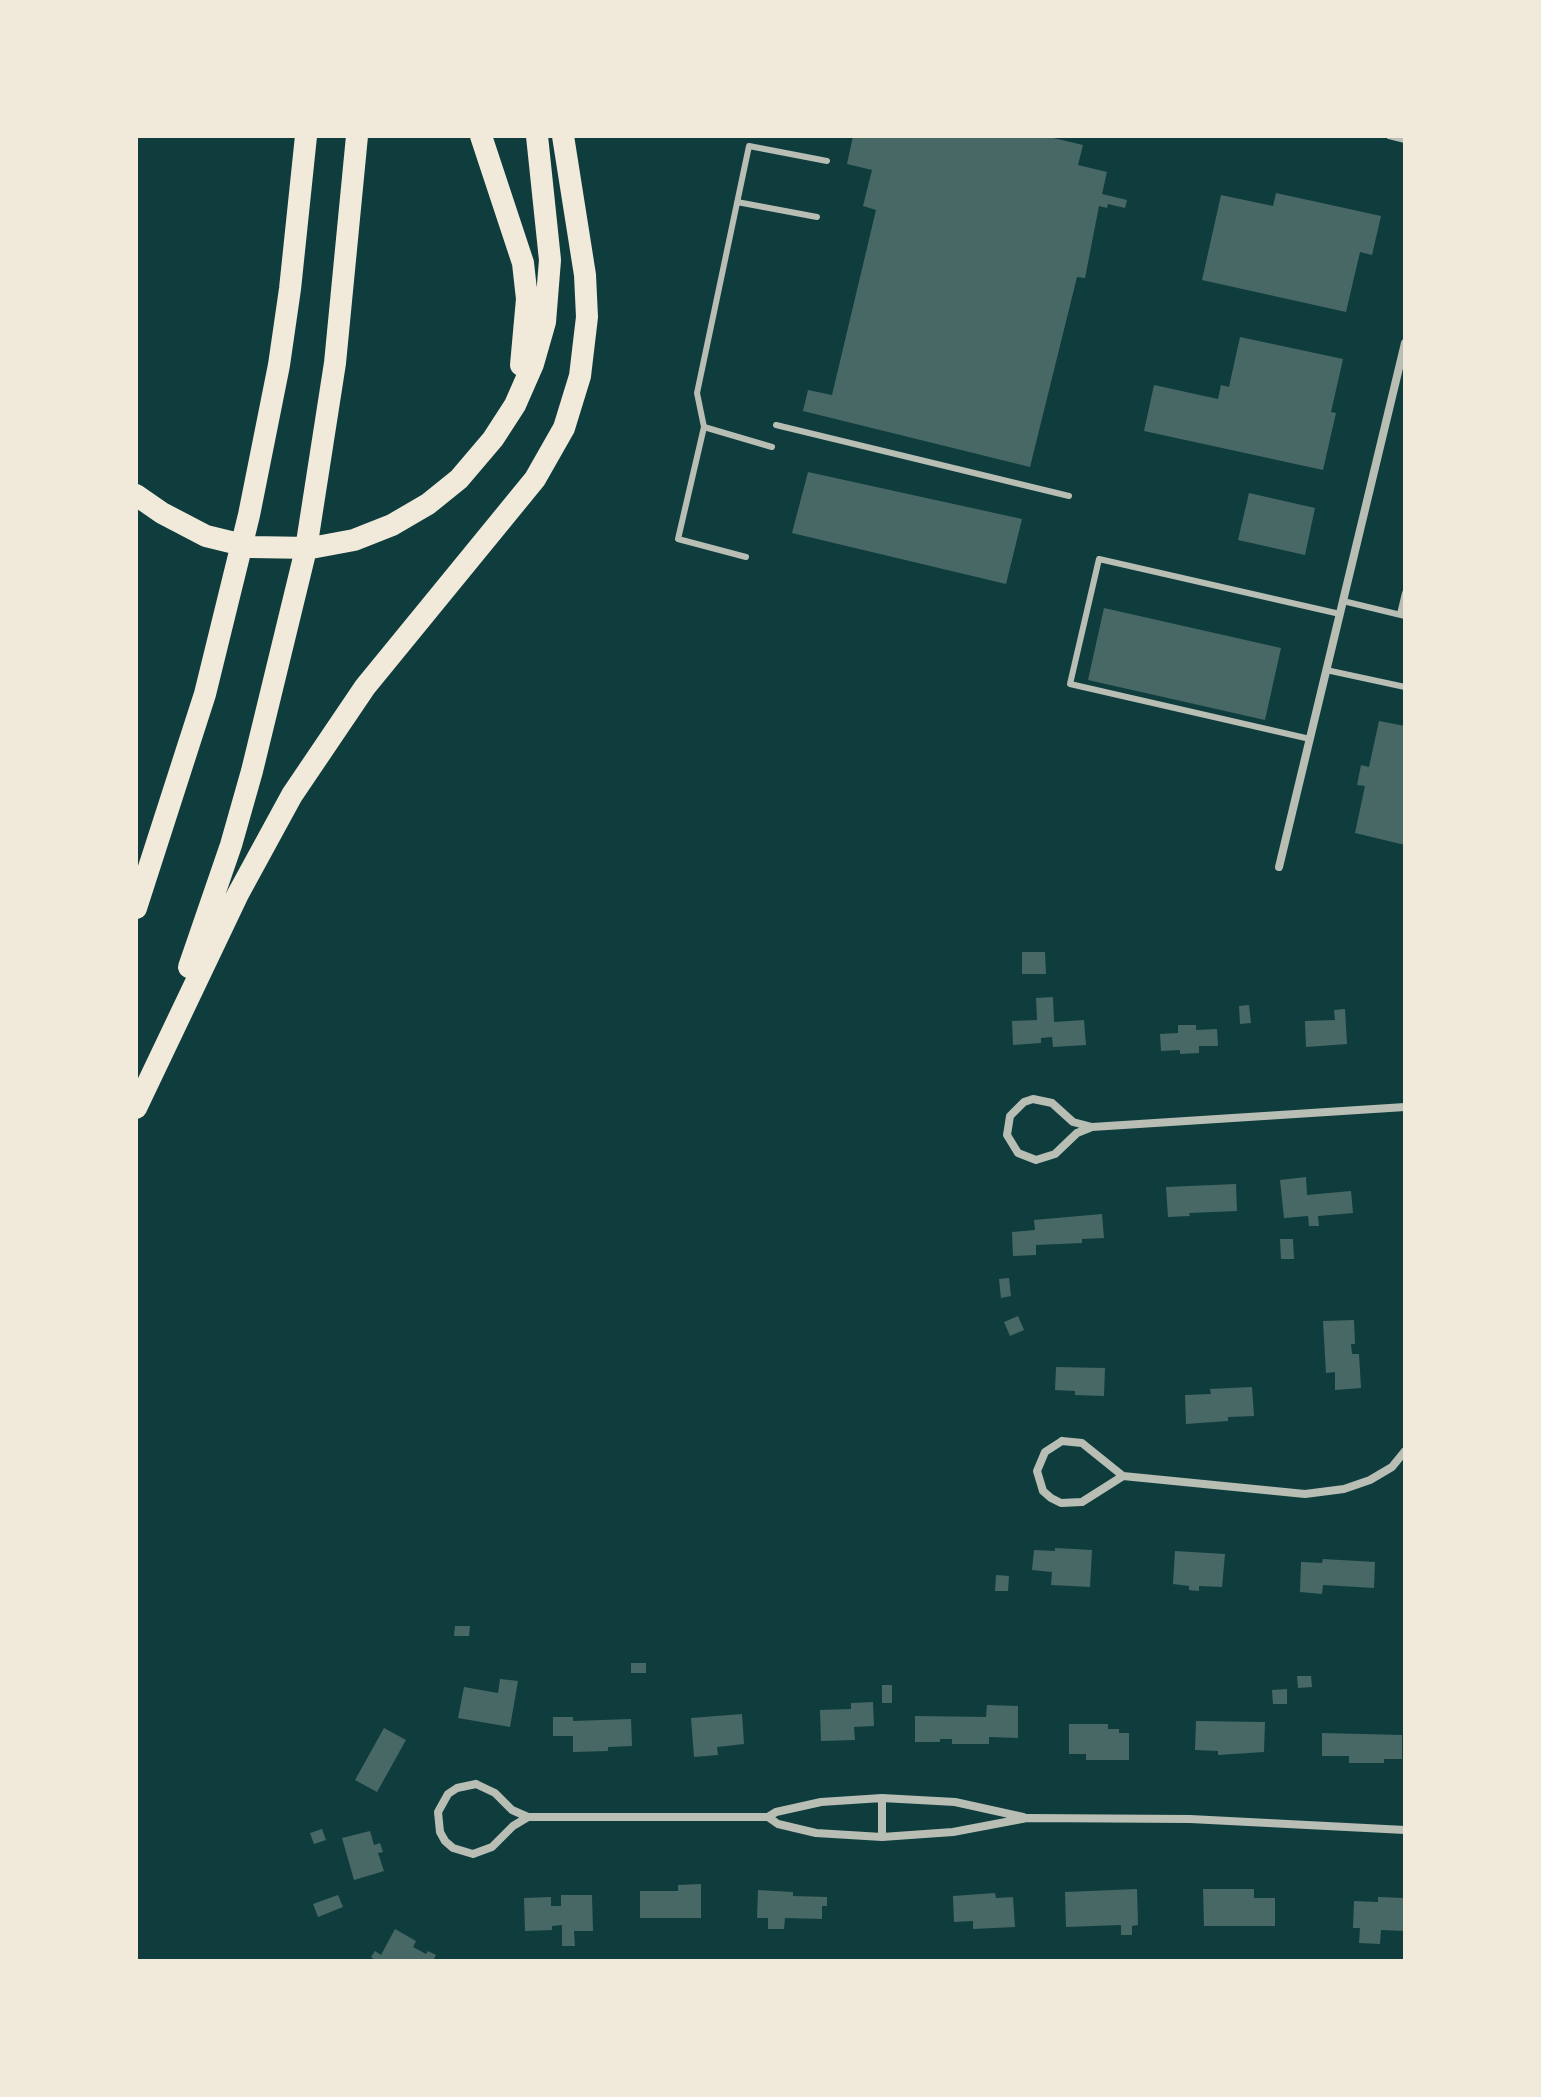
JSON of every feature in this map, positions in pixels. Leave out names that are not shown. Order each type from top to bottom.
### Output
[{"type":"highway","points":[[136,908],[184,766],[256,486],[290,289],[306,136]]},
{"type":"highway","points":[[136,1106],[182,988],[231,845],[295,600],[318,482],[342,303],[357,136]]},
{"type":"highway","points":[[472,466],[501,421],[517,381],[525,340],[527,299],[523,263],[481,136]]},
{"type":"highway","points":[[136,495],[206,536],[251,547],[311,548],[354,540],[392,525],[428,504],[472,466],[515,405],[533,364],[545,322],[550,260],[537,136]]},
{"type":"highway","points":[[136,1106],[244,883],[310,766],[365,687],[535,479],[564,428],[580,376],[587,307],[563,136]]},
{"type":"street","points":[[1279,867],[1405,343]]},
{"type":"street","points":[[1092,1127],[1073,1122],[1052,1103],[1033,1099],[1024,1102],[1010,1116],[1007,1135],[1018,1153],[1036,1160],[1055,1154],[1077,1133],[1092,1127],[1405,1107]]},
{"type":"street","points":[[1123,1476],[1082,1502],[1071,1504],[1061,1503],[1043,1491],[1037,1471],[1039,1461],[1052,1445],[1072,1441],[1090,1449],[1109,1468],[1123,1476],[1305,1494],[1344,1489],[1370,1480],[1392,1467],[1405,1451]]},
{"type":"street","points":[[528,1817],[513,1826],[492,1847],[473,1854],[453,1848],[445,1841],[438,1812],[448,1794],[466,1785],[486,1787],[512,1810],[528,1817],[768,1817],[776,1812],[821,1802],[919,1798],[965,1803],[1027,1818]]},
{"type":"street","points":[[882,1798],[882,1837]]},
{"type":"street","points":[[768,1817],[778,1824],[806,1831],[882,1837],[953,1832],[1027,1818],[1205,1819],[1405,1830]]},
{"type":"lane","points":[[1389,136],[1405,140]]},
{"type":"lane","points":[[746,557],[678,539],[704,427],[697,393],[749,146],[827,161]]},
{"type":"lane","points":[[737,202],[817,217]]},
{"type":"lane","points":[[1393,389],[1405,391]]},
{"type":"lane","points":[[776,425],[1069,496]]},
{"type":"lane","points":[[704,427],[772,447]]},
{"type":"lane","points":[[1310,739],[1070,684],[1099,559],[1340,614]]},
{"type":"lane","points":[[1343,601],[1402,615],[1405,593]]},
{"type":"lane","points":[[1326,670],[1405,687]]},
{"type":"building","points":[[853,136],[1045,136],[1083,145],[1078,165],[1107,172],[1102,194],[1127,200],[1125,208],[1108,204],[1107,208],[1099,206],[1085,278],[1077,277],[1030,467],[803,411],[808,390],[832,395],[876,210],[863,206],[872,170],[847,164]]},
{"type":"building","points":[[1276,193],[1381,216],[1372,255],[1360,252],[1346,312],[1202,280],[1221,195],[1273,206]]},
{"type":"building","points":[[1240,337],[1343,359],[1331,412],[1336,413],[1323,470],[1144,431],[1154,385],[1218,399],[1221,385],[1229,387]]},
{"type":"building","points":[[808,472],[1022,519],[1006,584],[792,533]]},
{"type":"building","points":[[1249,493],[1315,508],[1305,555],[1238,540]]},
{"type":"building","points":[[1104,608],[1281,648],[1265,720],[1088,680]]},
{"type":"building","points":[[1379,721],[1405,726],[1405,845],[1355,833],[1365,786],[1357,785],[1361,765],[1369,767]]},
{"type":"building","points":[[1022,952],[1045,952],[1046,974],[1022,974]]},
{"type":"building","points":[[1053,997],[1054,1022],[1084,1020],[1086,1045],[1053,1047],[1052,1037],[1041,1038],[1041,1043],[1013,1045],[1012,1021],[1037,1020],[1036,998]]},
{"type":"building","points":[[1249,1005],[1251,1023],[1240,1024],[1239,1006]]},
{"type":"building","points":[[1345,1009],[1347,1044],[1306,1047],[1305,1021],[1335,1020],[1334,1010]]},
{"type":"building","points":[[1178,1025],[1196,1025],[1196,1030],[1217,1029],[1218,1046],[1199,1046],[1199,1053],[1161,1051],[1160,1034],[1178,1033]]},
{"type":"building","points":[[1306,1177],[1307,1195],[1351,1191],[1353,1213],[1318,1216],[1319,1226],[1309,1226],[1308,1216],[1284,1218],[1280,1180]]},
{"type":"building","points":[[1236,1184],[1237,1211],[1168,1217],[1166,1187]]},
{"type":"building","points":[[1102,1214],[1104,1238],[1082,1239],[1082,1243],[1036,1245],[1036,1255],[1013,1256],[1012,1232],[1035,1230],[1034,1220]]},
{"type":"building","points":[[1280,1239],[1293,1239],[1294,1259],[1281,1259]]},
{"type":"building","points":[[1009,1278],[1011,1296],[1001,1298],[999,1279]]},
{"type":"building","points":[[1018,1316],[1024,1330],[1010,1336],[1004,1322]]},
{"type":"building","points":[[1354,1320],[1355,1344],[1351,1344],[1352,1354],[1359,1354],[1361,1388],[1335,1390],[1335,1372],[1326,1373],[1323,1321]]},
{"type":"building","points":[[1056,1367],[1105,1368],[1104,1396],[1075,1395],[1075,1391],[1055,1390]]},
{"type":"building","points":[[1252,1387],[1254,1416],[1186,1424],[1185,1395],[1211,1394],[1210,1389]]},
{"type":"building","points":[[1055,1548],[1092,1550],[1090,1587],[1051,1585],[1052,1572],[1032,1570],[1034,1550],[1055,1551]]},
{"type":"building","points":[[1175,1551],[1225,1554],[1222,1587],[1199,1586],[1199,1591],[1173,1584]]},
{"type":"building","points":[[1323,1559],[1375,1562],[1374,1588],[1323,1585],[1322,1594],[1300,1592],[1301,1562],[1322,1563]]},
{"type":"building","points":[[996,1575],[1009,1576],[1008,1591],[995,1591]]},
{"type":"building","points":[[455,1626],[470,1626],[469,1636],[454,1636]]},
{"type":"building","points":[[631,1663],[646,1663],[646,1673],[631,1673]]},
{"type":"building","points":[[1297,1676],[1311,1676],[1312,1687],[1298,1688]]},
{"type":"building","points":[[500,1679],[518,1681],[510,1727],[458,1718],[464,1687],[498,1693]]},
{"type":"building","points":[[882,1685],[892,1685],[892,1703],[882,1703]]},
{"type":"building","points":[[1287,1689],[1287,1704],[1273,1704],[1272,1690]]},
{"type":"building","points":[[873,1702],[874,1726],[854,1727],[855,1740],[821,1741],[820,1710],[851,1709],[851,1703]]},
{"type":"building","points":[[987,1705],[1018,1706],[1018,1738],[989,1737],[989,1744],[952,1744],[952,1739],[915,1742],[915,1716],[986,1717]]},
{"type":"building","points":[[742,1714],[744,1744],[717,1747],[718,1755],[694,1757],[691,1718]]},
{"type":"building","points":[[553,1717],[573,1717],[573,1721],[631,1719],[632,1746],[608,1747],[608,1751],[573,1752],[573,1736],[553,1736]]},
{"type":"building","points":[[1196,1721],[1265,1722],[1264,1752],[1218,1755],[1218,1751],[1195,1750]]},
{"type":"building","points":[[1069,1724],[1108,1724],[1108,1729],[1129,1733],[1129,1760],[1086,1760],[1086,1754],[1069,1754]]},
{"type":"building","points":[[384,1728],[406,1740],[377,1792],[355,1780]]},
{"type":"building","points":[[1322,1733],[1402,1735],[1402,1759],[1384,1759],[1384,1763],[1349,1763],[1349,1756],[1322,1756]]},
{"type":"building","points":[[322,1829],[326,1840],[314,1844],[310,1833]]},
{"type":"building","points":[[370,1831],[374,1845],[380,1843],[383,1852],[378,1853],[384,1871],[354,1880],[342,1838]]},
{"type":"building","points":[[701,1884],[701,1918],[640,1918],[640,1891],[678,1891],[678,1885]]},
{"type":"building","points":[[1137,1889],[1138,1925],[1132,1926],[1132,1935],[1121,1935],[1121,1925],[1066,1927],[1065,1892]]},
{"type":"building","points":[[1203,1889],[1254,1889],[1254,1898],[1275,1898],[1275,1926],[1204,1926]]},
{"type":"building","points":[[758,1890],[793,1892],[793,1896],[827,1897],[827,1906],[822,1906],[822,1919],[785,1918],[784,1929],[768,1929],[768,1918],[757,1918]]},
{"type":"building","points":[[995,1893],[996,1898],[1013,1897],[1015,1927],[973,1929],[973,1921],[954,1922],[953,1896]]},
{"type":"building","points":[[338,1895],[343,1907],[318,1917],[313,1904]]},
{"type":"building","points":[[561,1895],[592,1895],[593,1931],[574,1931],[575,1946],[562,1946],[562,1925],[552,1926],[552,1930],[525,1931],[524,1898],[551,1897],[551,1906],[561,1906]]},
{"type":"building","points":[[1378,1897],[1405,1898],[1405,1931],[1381,1930],[1380,1944],[1359,1943],[1360,1928],[1353,1928],[1354,1901],[1378,1902]]},
{"type":"building","points":[[395,1929],[416,1941],[413,1947],[436,1955],[434,1959],[438,1961],[376,1961],[371,1957],[375,1951],[381,1955]]}]
